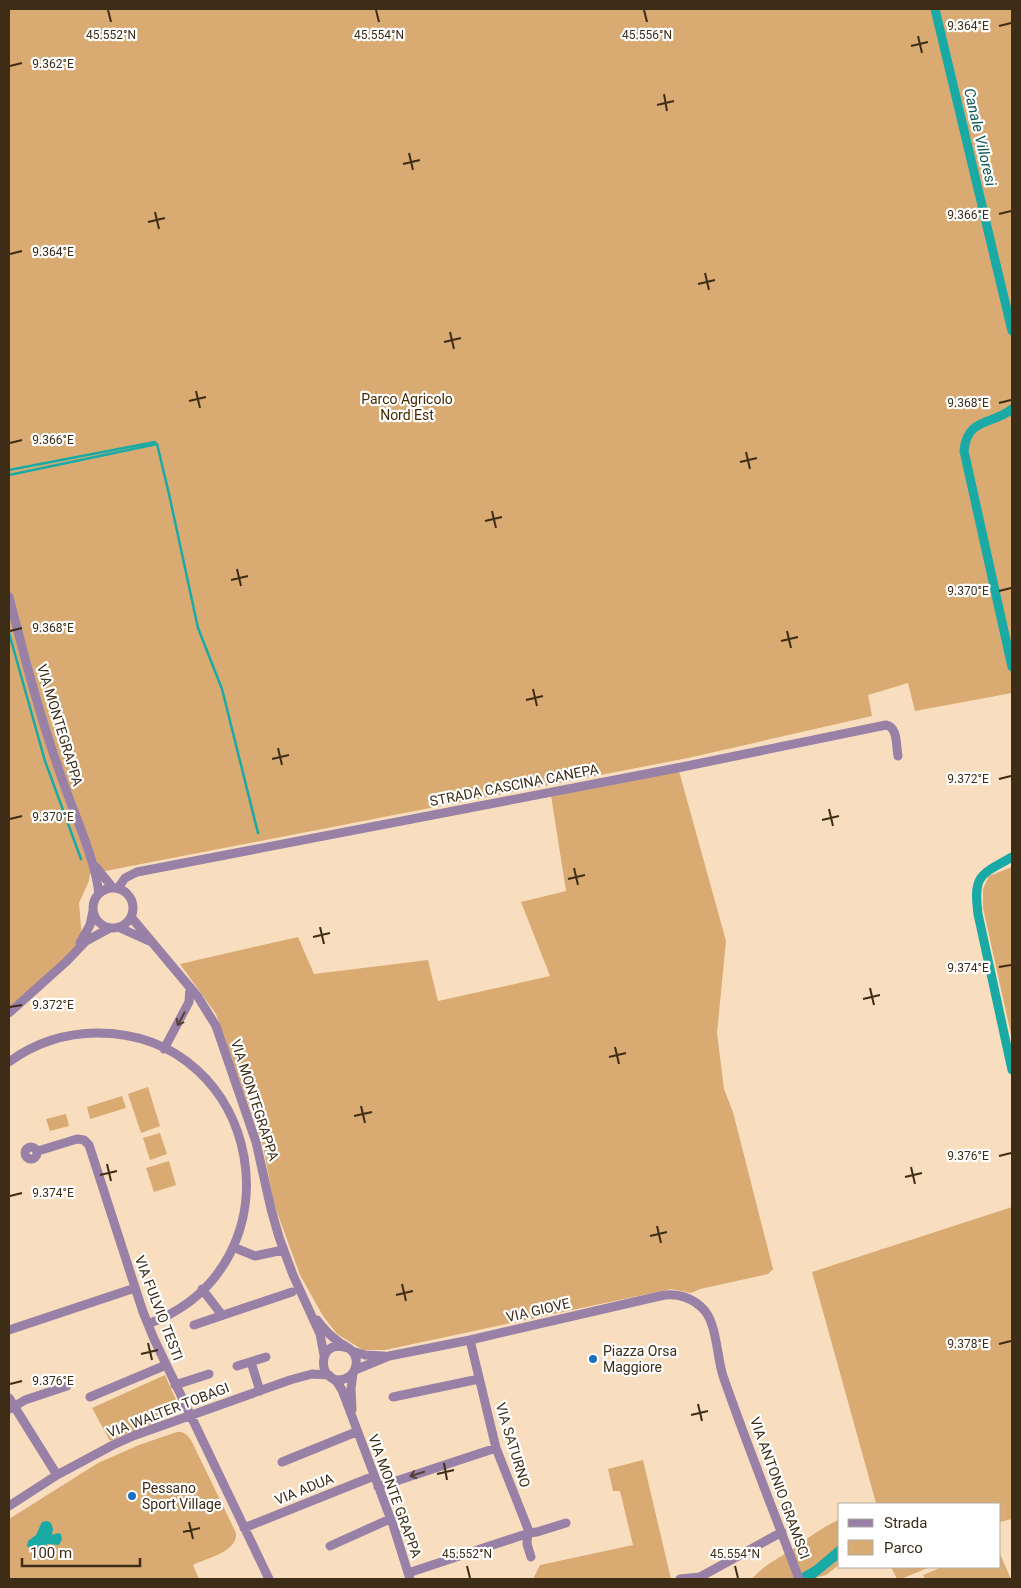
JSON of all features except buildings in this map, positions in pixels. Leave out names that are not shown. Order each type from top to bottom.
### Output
[{"type":"street","name":"VIA MONTEGRAPPA","points":[[9,597],[53,754],[91,860],[99,894]]},
{"type":"street","name":"STRADA CASCINA CANEPA","points":[[116,888],[125,878],[137,872],[682,767],[886,725],[891,726],[894,730],[898,756]]},
{"type":"street","name":"VIA MONTEGRAPPA","points":[[91,860],[116,888]]},
{"type":"street","points":[[9,1014],[93,936],[126,924],[133,910],[131,899],[125,891],[116,888],[107,889],[99,894],[95,901],[90,925],[75,952]]},
{"type":"street","points":[[94,910],[98,921],[114,927]]},
{"type":"street","name":"VIA MONTEGRAPPA","points":[[131,916],[190,986],[204,1004],[214,1022],[256,1142],[270,1209],[283,1250],[322,1340],[324,1358]]},
{"type":"street","name":"VIA MONTEGRAPPA","points":[[114,927],[151,942]]},
{"type":"street","points":[[164,1049],[189,1002],[190,986]]},
{"type":"street","points":[[9,1062],[43,1043],[64,1037],[86,1033],[125,1035],[145,1040],[186,1062],[213,1087],[228,1109],[240,1137],[246,1162],[247,1192],[244,1216],[233,1247],[220,1268],[202,1289],[175,1311],[148,1324]]},
{"type":"street","name":"VIA FULVIO TESTI","points":[[38,1151],[77,1139],[82,1139],[87,1143],[148,1324],[175,1385],[269,1579]]},
{"type":"street","points":[[233,1247],[255,1256],[283,1250]]},
{"type":"street","points":[[9,1330],[135,1288]]},
{"type":"street","points":[[202,1289],[222,1315]]},
{"type":"street","points":[[194,1325],[292,1292]]},
{"type":"street","name":"VIA GIOVE","points":[[350,1349],[368,1356],[389,1356],[470,1340],[665,1295],[680,1296],[693,1301]]},
{"type":"street","name":"VIA ANTONIO GRAMSCI","points":[[693,1301],[710,1319],[722,1374],[799,1579]]},
{"type":"street","name":"VIA MONTEGRAPPA","points":[[310,1312],[328,1333],[350,1349]]},
{"type":"street","name":"VIA SATURNO","points":[[470,1340],[496,1448],[529,1532],[527,1544],[531,1557]]},
{"type":"street","points":[[337,1346],[350,1349],[357,1361],[354,1371],[342,1380],[330,1376],[324,1370],[324,1358],[328,1351],[337,1346]]},
{"type":"street","name":"VIA GIOVE","points":[[354,1371],[389,1356]]},
{"type":"street","points":[[237,1366],[266,1357]]},
{"type":"street","name":"VIA WALTER TOBAGI","points":[[290,1380],[313,1368],[324,1358]]},
{"type":"street","points":[[251,1362],[260,1391]]},
{"type":"street","points":[[90,1397],[166,1365]]},
{"type":"street","name":"VIA MONTE GRAPPA","points":[[354,1371],[351,1391],[355,1427]]},
{"type":"street","points":[[175,1385],[209,1374]]},
{"type":"street","name":"VIA WALTER TOBAGI","points":[[9,1506],[57,1475],[120,1442],[290,1380],[312,1374],[330,1376]]},
{"type":"street","name":"VIA MONTE GRAPPA","points":[[330,1376],[341,1389],[390,1519],[409,1576]]},
{"type":"street","points":[[393,1397],[479,1379]]},
{"type":"street","points":[[57,1475],[10,1405],[67,1386]]},
{"type":"street","points":[[282,1462],[355,1427]]},
{"type":"street","points":[[378,1487],[496,1448]]},
{"type":"street","name":"VIA ADUA","points":[[244,1528],[374,1476]]},
{"type":"street","points":[[330,1546],[390,1519]]},
{"type":"street","points":[[409,1576],[529,1532],[537,1532],[566,1523]]},
{"type":"street","points":[[680,1579],[700,1577],[782,1532]]},
{"type":"green space","name":"Parco Agricolo Nord Est","points":[[9,9],[1012,9],[1012,693],[915,711],[908,683],[868,695],[872,716],[688,758],[90,874],[89,881],[79,903],[82,938],[62,962],[9,1010]]},
{"type":"green space","points":[[679,771],[726,941],[717,1033],[724,1089],[733,1112],[773,1269],[768,1274],[700,1289],[691,1293],[671,1289],[385,1350],[363,1350],[337,1334],[323,1316],[300,1275],[274,1204],[263,1146],[216,1014],[180,964],[298,937],[314,974],[428,960],[438,1001],[550,976],[521,902],[566,891],[551,795]]},
{"type":"green space","points":[[1012,867],[1012,1039],[983,908],[983,889],[989,876]]},
{"type":"green space","points":[[148,1087],[160,1126],[141,1133],[128,1094]]},
{"type":"green space","points":[[122,1096],[126,1108],[90,1119],[87,1107]]},
{"type":"green space","points":[[66,1114],[69,1126],[50,1131],[46,1119]]},
{"type":"green space","points":[[160,1133],[167,1154],[150,1160],[143,1138]]},
{"type":"green space","points":[[169,1161],[176,1185],[154,1192],[146,1168]]},
{"type":"green space","points":[[1012,1207],[1012,1519],[1001,1522],[1001,1503],[876,1503],[812,1272]]},
{"type":"green space","points":[[165,1375],[180,1409],[155,1423],[110,1441],[92,1408]]},
{"type":"green space","name":"Pessano Sport Village","points":[[177,1432],[187,1435],[191,1440],[236,1533],[235,1540],[227,1550],[193,1565],[199,1579],[9,1579],[9,1519],[98,1463],[139,1445]]},
{"type":"green space","points":[[643,1460],[671,1579],[533,1579],[540,1565],[633,1545],[620,1491],[613,1491],[608,1469]]},
{"type":"green space","points":[[838,1520],[838,1566],[826,1575],[811,1579],[752,1579],[771,1562]]},
{"type":"green space","points":[[1001,1556],[1011,1579],[925,1579],[923,1575],[940,1568],[1001,1568]]},
{"type":"green space","points":[[892,1568],[928,1568],[901,1579],[897,1579]]},
{"type":"water","points":[[47,1521],[51,1523],[52,1535],[61,1534],[62,1539],[59,1545],[48,1544],[31,1549],[27,1546],[28,1541],[36,1535],[42,1522]]},
{"type":"water","points":[[838,1546],[838,1560],[814,1579],[792,1579],[814,1566]]},
{"type":"waterway","name":"Canale Villoresi","points":[[935,9],[1012,331]]},
{"type":"waterway","name":"Canale Villoresi","points":[[1012,409],[975,427],[966,440],[964,451],[1012,667]]},
{"type":"waterway","points":[[9,470],[155,442]]},
{"type":"waterway","points":[[9,475],[157,444],[198,628],[222,689],[258,833]]},
{"type":"waterway","points":[[9,633],[45,761],[81,859]]},
{"type":"waterway","name":"Canale Villoresi","points":[[1012,857],[986,873],[981,878],[977,891],[978,914],[1012,1070]]},
{"type":"place","name":"Piazza Orsa Maggiore","points":[[593,1359]]},
{"type":"place","name":"Pessano Sport Village","points":[[132,1496]]}]
